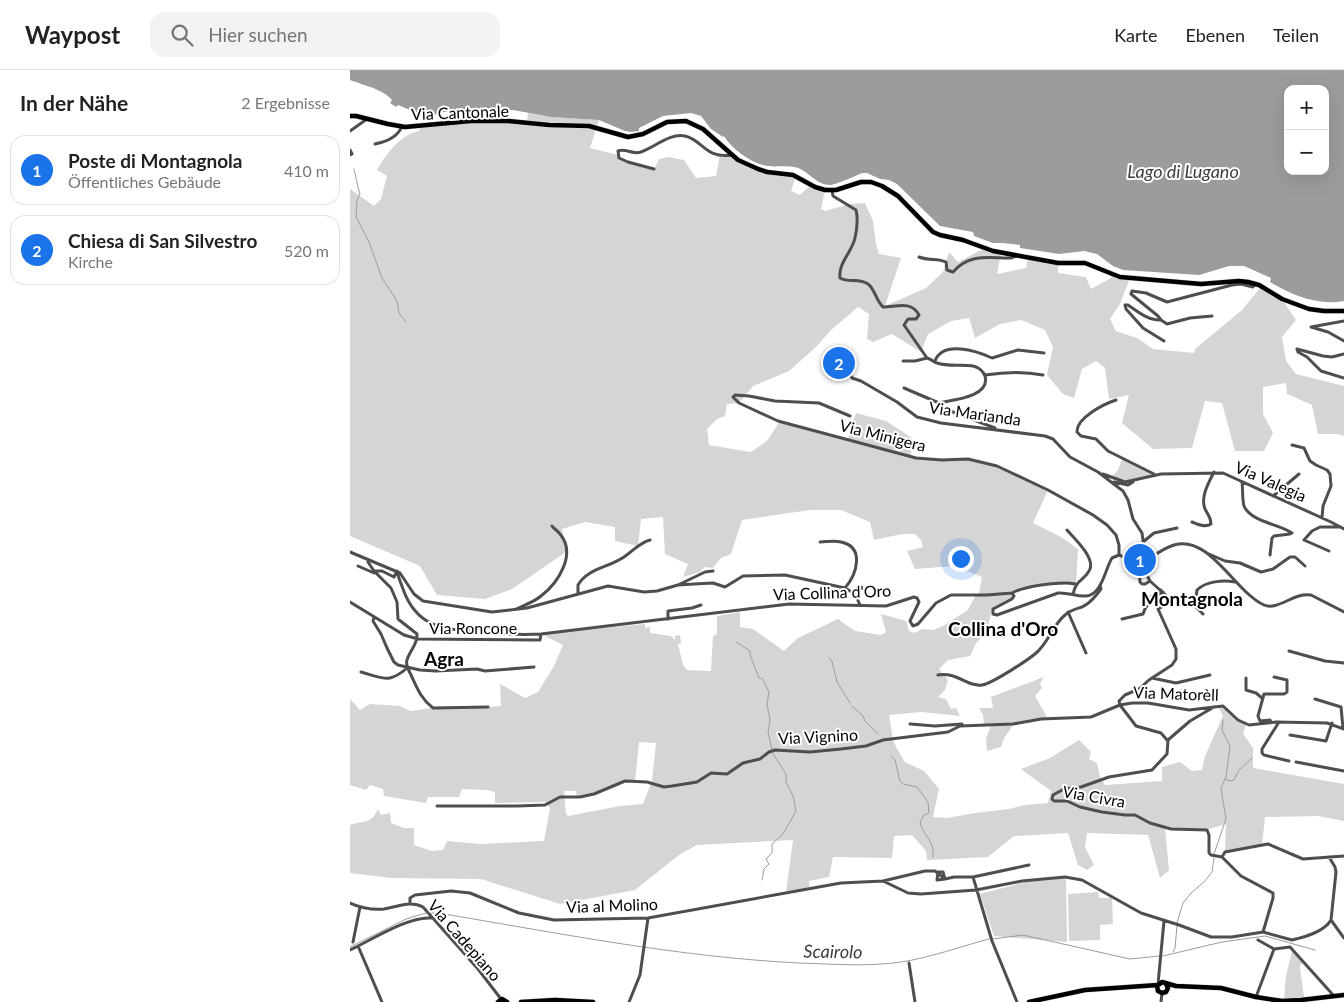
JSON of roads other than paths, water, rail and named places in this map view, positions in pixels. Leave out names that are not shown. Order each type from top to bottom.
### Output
[{"type":"main road","name":"Via Cantonale","points":[[350,116],[402,126],[499,121],[557,126],[589,126],[633,137],[667,122],[686,121],[703,129],[732,155],[748,166],[767,172],[793,175],[818,188],[832,190]]},
{"type":"main road","points":[[832,190],[861,182],[879,184],[898,196],[927,227],[937,234],[963,240],[986,250],[1058,263],[1085,263],[1117,276],[1130,278],[1201,284],[1240,281],[1256,284],[1282,299],[1309,309],[1344,311]]},
{"type":"main road","points":[[1159,988],[1162,982],[1167,987]]},
{"type":"main road","points":[[1029,1002],[1085,990],[1116,986],[1221,988],[1256,997],[1291,1001],[1344,995]]},
{"type":"main road","points":[[499,1001],[504,999],[506,1002]]},
{"type":"main road","points":[[520,1002],[549,1000],[593,1002]]},
{"type":"street","points":[[350,131],[367,118]]},
{"type":"street","points":[[375,144],[390,139],[402,126]]},
{"type":"street","points":[[654,169],[619,158],[618,151],[621,149],[639,153],[670,138],[682,136],[692,139],[710,153],[732,155]]},
{"type":"street","points":[[350,150],[352,154],[350,156]]},
{"type":"street","points":[[832,190],[833,196],[856,210],[857,216],[855,238],[839,271],[840,278],[845,281],[861,281],[868,284],[883,307],[904,304],[917,311],[918,318],[908,319],[904,325],[928,358],[937,363],[975,366],[984,375],[985,384],[978,393],[972,396],[939,403],[904,388]]},
{"type":"street","points":[[919,257],[926,260],[937,258],[946,262],[947,270],[953,272],[963,262],[970,259],[1011,258],[1016,256]]},
{"type":"street","points":[[1161,320],[1132,294],[1132,291],[1167,302],[1232,285],[1241,284],[1253,287],[1256,284]]},
{"type":"street","points":[[1164,341],[1144,328],[1125,306],[1128,305],[1140,314],[1168,324],[1190,318],[1212,316]]},
{"type":"street","points":[[1344,321],[1310,327],[1328,332],[1344,341]]},
{"type":"street","points":[[935,361],[941,353],[950,349],[974,352],[992,358],[1018,350],[1044,353]]},
{"type":"street","points":[[1344,354],[1332,357],[1318,356],[1297,349],[1298,352],[1307,356],[1321,371],[1344,378]]},
{"type":"street","name":"Via Marianda","points":[[841,358],[854,379],[897,402],[917,417],[941,423],[1049,437],[1070,457],[1098,472]]},
{"type":"street","points":[[903,360],[915,361],[928,358]]},
{"type":"street","points":[[984,375],[1007,372],[1043,375]]},
{"type":"street","name":"Via Minigera","points":[[850,416],[819,403],[775,401],[749,396],[732,397],[739,403],[778,421],[916,458],[968,459],[997,466],[1048,490],[1107,525],[1116,535],[1119,555]]},
{"type":"street","points":[[1116,400],[1087,416],[1079,424],[1077,432],[1082,436],[1096,440],[1108,451],[1154,475]]},
{"type":"street","points":[[939,403],[940,407],[997,430]]},
{"type":"street","points":[[1292,445],[1304,448],[1310,460],[1327,470],[1330,474],[1331,490],[1324,506],[1322,518]]},
{"type":"street","points":[[1098,472],[1114,483],[1126,495],[1133,519],[1140,530],[1144,542],[1146,561]]},
{"type":"street","name":"Via Valegia","points":[[1098,472],[1123,482],[1154,475],[1223,473],[1344,529]]},
{"type":"street","points":[[1192,522],[1200,525],[1211,524],[1211,518],[1204,504],[1207,486],[1214,472]]},
{"type":"street","points":[[1273,496],[1298,474]]},
{"type":"street","points":[[1114,483],[1128,485],[1134,481]]},
{"type":"street","points":[[1242,482],[1246,509],[1263,521],[1292,533],[1274,536],[1272,538],[1270,555]]},
{"type":"street","points":[[514,611],[550,588],[561,572],[567,555],[567,547],[560,533],[552,526]]},
{"type":"street","points":[[1329,552],[1304,540],[1312,531],[1320,526],[1340,527]]},
{"type":"street","points":[[1144,542],[1154,534],[1177,528]]},
{"type":"street","points":[[1067,530],[1084,550],[1091,566],[1089,572],[1076,584],[1073,594]]},
{"type":"street","points":[[578,593],[578,585],[587,574],[623,558],[642,543],[650,540]]},
{"type":"street","points":[[820,542],[841,542],[847,544],[855,552],[857,559],[856,568],[845,588]]},
{"type":"street","points":[[1140,564],[1159,551],[1181,544],[1192,545],[1208,554],[1236,582],[1265,606],[1274,606],[1306,594],[1344,612]]},
{"type":"street","points":[[350,552],[402,574],[414,594],[423,602],[492,612],[514,611],[608,586],[636,592],[651,592],[678,585],[710,583],[724,587],[741,577],[785,575],[845,588],[855,594],[860,606]]},
{"type":"street","points":[[1208,554],[1225,561],[1240,563],[1261,572],[1273,569],[1290,557],[1296,557],[1305,566]]},
{"type":"street","points":[[1076,584],[1046,585],[1015,591],[1012,593],[1014,596],[1012,599],[994,608],[993,614],[997,616],[1058,593],[1090,596],[1100,586],[1109,563],[1115,556],[1119,555],[1140,564],[1150,581],[1170,598],[1170,602],[1159,608],[1159,611],[1176,649],[1176,657],[1172,665],[1139,689],[1125,695],[1119,702],[1120,705],[1136,726],[1161,733],[1168,740],[1208,710]]},
{"type":"street","points":[[368,562],[374,572],[392,588],[398,619],[416,632],[418,639],[407,660],[407,668],[411,673],[416,689],[427,704],[433,708],[488,707]]},
{"type":"street","points":[[1140,564],[1141,584],[1150,581]]},
{"type":"street","points":[[358,566],[374,572],[382,571],[394,577],[397,571]]},
{"type":"street","name":"Via Collina d'Oro","points":[[397,571],[412,608],[422,618],[436,626],[450,630],[502,634],[541,634],[800,604],[889,605],[916,597],[918,604],[910,621],[913,626],[918,624],[939,601],[951,594],[987,595],[1012,593]]},
{"type":"street","points":[[678,585],[704,572],[713,571]]},
{"type":"street","points":[[1203,614],[1194,607],[1197,590],[1202,585],[1216,582],[1236,582]]},
{"type":"street","points":[[938,675],[957,676],[976,686],[995,680],[1038,651],[1057,623],[1068,612],[1088,603],[1102,589],[1100,586]]},
{"type":"street","points":[[1151,597],[1162,591]]},
{"type":"street","points":[[1122,619],[1143,614],[1147,605],[1162,591]]},
{"type":"street","name":"Via Roncone","points":[[350,602],[404,635],[418,639],[540,640],[541,634]]},
{"type":"street","points":[[668,619],[668,612],[701,605]]},
{"type":"street","points":[[1068,612],[1086,653]]},
{"type":"street","points":[[374,617],[373,620],[394,662],[398,666],[426,671],[477,669],[485,671],[534,667]]},
{"type":"street","points":[[1289,651],[1325,661],[1344,663]]},
{"type":"street","points":[[361,672],[390,679],[398,676],[407,668]]},
{"type":"street","points":[[1152,678],[1176,683],[1210,675]]},
{"type":"street","points":[[1272,722],[1270,720],[1261,722],[1258,719],[1262,698],[1265,693],[1281,694],[1287,692],[1286,680],[1274,677]]},
{"type":"street","points":[[1246,678],[1246,690],[1256,693],[1262,698]]},
{"type":"street","points":[[1315,699],[1340,707],[1344,728]]},
{"type":"street","name":"Via Matorèll","points":[[1120,705],[1144,702],[1195,710],[1208,710],[1218,706],[1226,708],[1246,725],[1272,722],[1332,723],[1344,728]]},
{"type":"street","name":"Via Vignino","points":[[436,806],[535,806],[551,803],[560,797],[580,797],[594,794],[625,780],[647,782],[664,787],[692,783],[711,773],[727,774],[743,763],[760,759],[770,751],[810,752],[866,746],[883,740],[948,732],[960,726],[1013,724],[1041,719],[1091,717],[1120,705]]},
{"type":"street","points":[[1280,722],[1262,749],[1262,753],[1264,756],[1289,760]]},
{"type":"street","points":[[910,724],[934,726],[969,723],[972,725]]},
{"type":"street","points":[[1290,736],[1326,740],[1332,723]]},
{"type":"street","name":"Via Civra","points":[[1168,740],[1167,754],[1152,770],[1109,777],[1081,787],[1064,789],[1053,795],[1052,799],[1054,801],[1067,801],[1080,807],[1102,812],[1135,815],[1150,823],[1171,829],[1207,830],[1209,835],[1209,853],[1222,856]]},
{"type":"street","points":[[1296,762],[1344,771]]},
{"type":"street","points":[[1329,857],[1336,872],[1331,920],[1329,924],[1308,937],[1292,940],[1262,932],[1273,893],[1241,876],[1222,856],[1225,852],[1268,844],[1294,856],[1311,859],[1329,857],[1344,856]]},
{"type":"street","points":[[1017,1002],[992,941],[973,877],[1029,865]]},
{"type":"street","name":"Via al Molino","points":[[410,903],[410,898],[415,895],[450,890],[470,893],[519,913],[554,920],[648,918],[841,883],[883,881],[919,872],[937,872],[944,879],[973,877]]},
{"type":"street","name":"Via al Molino","points":[[883,881],[902,891],[914,894],[976,890],[1028,880],[1071,877],[1082,880],[1137,911],[1215,938],[1262,932]]},
{"type":"street","name":"Via Cadepiano","points":[[350,903],[368,909],[384,909],[410,903],[426,910],[478,968],[499,1001]]},
{"type":"street","points":[[353,942],[360,907]]},
{"type":"street","points":[[350,950],[414,920],[431,916]]},
{"type":"street","points":[[629,1002],[640,975],[648,918]]},
{"type":"street","points":[[1331,920],[1344,938]]},
{"type":"street","points":[[1161,1002],[1159,988],[1160,955],[1164,921]]},
{"type":"street","points":[[1258,940],[1274,949],[1290,947]]},
{"type":"street","points":[[1290,947],[1292,940]]},
{"type":"street","points":[[358,946],[382,1002]]},
{"type":"street","points":[[1290,947],[1334,996]]},
{"type":"street","points":[[1256,997],[1274,949]]},
{"type":"street","points":[[909,963],[915,1002]]},
{"type":"water","name":"Lago di Lugano","points":[[350,70],[1344,70],[1344,301],[1315,301],[1296,295],[1270,282],[1271,278],[1244,266],[1229,266],[1199,275],[1123,270],[1113,266],[1097,254],[1084,251],[1059,254],[1020,248],[1020,245],[993,243],[974,236],[973,232],[940,226],[897,184],[889,180],[862,173],[830,185],[820,182],[799,168],[767,166],[752,161],[741,154],[724,136],[711,129],[701,116],[691,113],[663,116],[639,128],[639,131],[631,132],[599,120],[551,117],[513,110],[444,112],[427,117],[398,105],[396,107],[390,103],[392,100],[388,96],[350,80]]},
{"type":"waterway","points":[[354,169],[360,194],[357,200],[356,217],[369,242],[382,278],[397,301],[399,313],[406,322]]},
{"type":"waterway","points":[[736,642],[750,651],[759,678],[762,678],[769,692],[767,704],[770,720],[768,732],[773,754],[786,774],[786,782],[793,796],[796,811],[783,834],[772,844],[772,853],[766,859],[769,864],[764,869],[762,880]]},
{"type":"waterway","points":[[829,658],[832,661],[837,682],[850,703]]},
{"type":"waterway","points":[[852,706],[878,734]]},
{"type":"waterway","points":[[1214,854],[1226,819],[1221,788],[1226,777],[1230,746],[1222,730],[1223,720]]},
{"type":"waterway","points":[[891,756],[895,760],[900,781],[903,784],[917,787],[928,802],[929,813],[924,815],[920,822],[931,842],[933,857]]},
{"type":"waterway","points":[[1225,779],[1234,780],[1239,770],[1252,758]]},
{"type":"waterway","points":[[1177,923],[1183,903],[1212,872],[1214,858]]},
{"type":"waterway","name":"Scairolo","points":[[350,947],[406,919],[426,913]]},
{"type":"waterway","name":"Scairolo","points":[[430,913],[663,950],[799,963],[888,964],[934,955],[989,939]]},
{"type":"waterway","points":[[1173,952],[1177,926]]},
{"type":"waterway","name":"Scairolo","points":[[993,939],[1023,935],[1130,959],[1159,956]]},
{"type":"waterway","name":"Scairolo","points":[[1163,956],[1222,942],[1265,936],[1315,950]]},
{"type":"place","name":"Chiesa di San Silvestro","points":[[839,363]]},
{"type":"place","name":"Poste di Montagnola","points":[[1140,560]]},
{"type":"district","name":"Montagnola","points":[[1192,598]]},
{"type":"district","name":"Collina d'Oro","points":[[1003,628]]},
{"type":"district","name":"Agra","points":[[444,658]]}]
